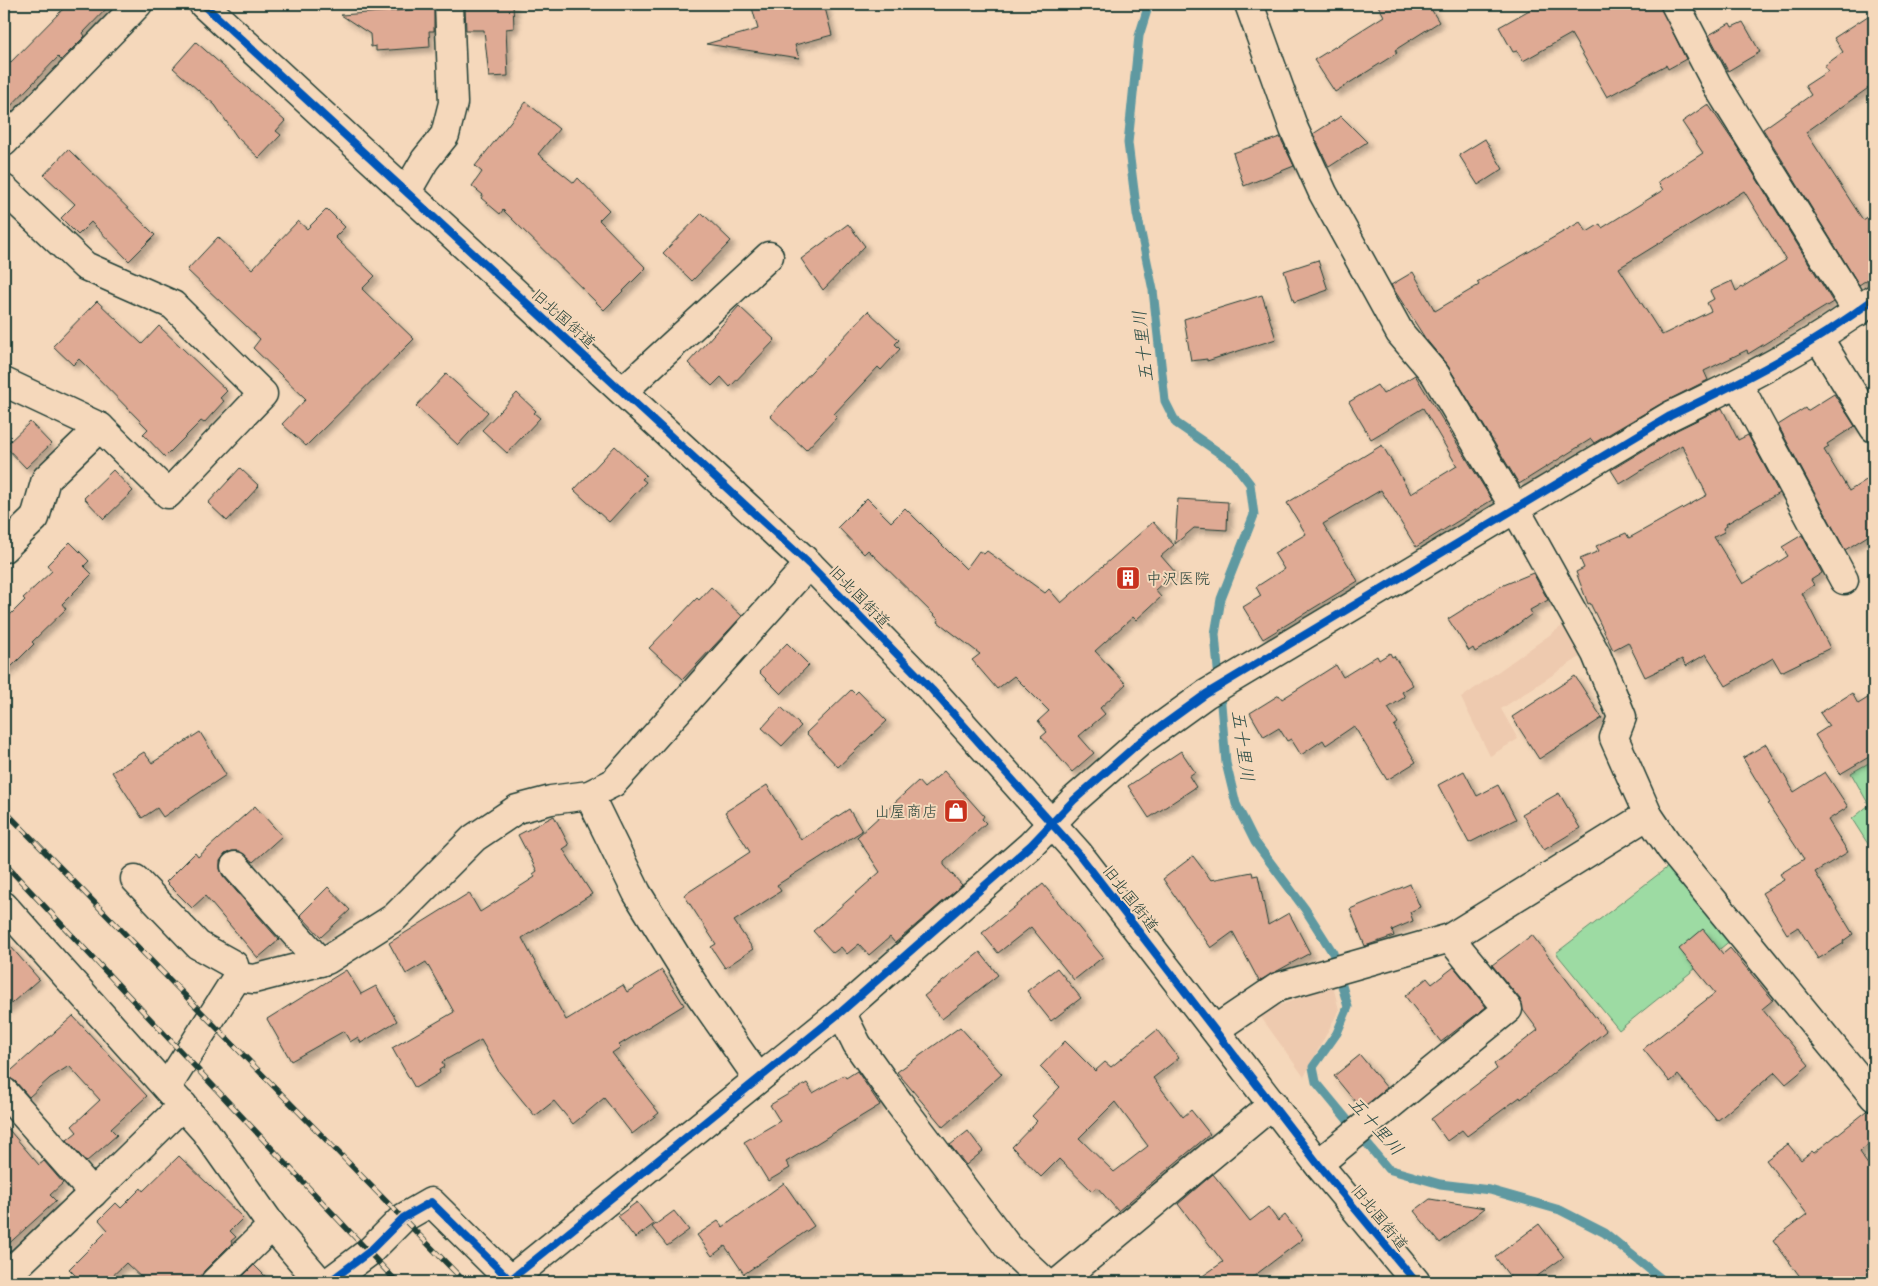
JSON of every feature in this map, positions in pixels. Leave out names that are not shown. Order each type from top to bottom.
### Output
[{"type":"street","points":[[4,142],[138,4]]},
{"type":"street","name":"旧北国街道","points":[[203,4],[312,102],[406,192],[623,390],[809,564],[932,690],[1052,822],[1216,1029],[1318,1164],[1416,1282]]},
{"type":"street","points":[[406,192],[425,160],[445,135],[453,103],[449,4]]},
{"type":"street","points":[[1249,4],[1294,129],[1324,193],[1400,333],[1435,374],[1516,510],[1596,654],[1622,717],[1614,738],[1648,815],[1671,849],[1874,1097]]},
{"type":"street","points":[[329,1282],[369,1252],[403,1218],[431,1202],[511,1281],[841,1012],[1024,851],[1074,800],[1142,741],[1206,694],[1670,416],[1738,384],[1819,339],[1866,305],[1718,87],[1675,4]]},
{"type":"street","points":[[4,188],[85,266],[173,305],[263,394],[168,494],[100,427],[4,382]]},
{"type":"street","points":[[623,390],[769,256]]},
{"type":"street","points":[[1819,339],[1874,428]]},
{"type":"street","points":[[1738,384],[1844,580]]},
{"type":"street","points":[[4,548],[35,518],[46,479],[100,427]]},
{"type":"street","points":[[237,977],[254,979],[327,960],[395,917],[474,838],[517,809],[551,800],[589,796],[613,782],[809,564]]},
{"type":"street","points":[[589,796],[637,893],[700,995],[758,1078]]},
{"type":"street","points":[[1216,1029],[1241,1010],[1278,988],[1450,938],[1648,815]]},
{"type":"street","points":[[235,866],[320,962]]},
{"type":"street","points":[[4,1278],[93,1193],[175,1096],[237,977],[234,965],[198,944],[135,879]]},
{"type":"street","points":[[4,906],[205,1131],[272,1226],[320,1282]]},
{"type":"street","points":[[1318,1164],[1508,1009],[1450,938]]},
{"type":"street","points":[[841,1012],[857,1044],[899,1103],[1008,1247],[1046,1282]]},
{"type":"street","points":[[4,1092],[93,1193]]},
{"type":"street","points":[[1059,1282],[1273,1104]]},
{"type":"street","points":[[215,1282],[272,1226]]},
{"type":"shaded area","points":[[1565,624],[1583,655],[1501,709],[1518,739],[1490,756],[1461,698]]},
{"type":"shaded area","points":[[1333,986],[1339,1010],[1304,1077],[1258,1013]]},
{"type":"green space","points":[[1874,760],[1874,840],[1868,844],[1852,819],[1869,805],[1851,773]]},
{"type":"green space","points":[[1669,866],[1731,940],[1619,1030],[1556,953]]},
{"type":"building","points":[[68,4],[111,4],[83,33],[85,36],[61,60],[58,57],[4,113],[4,69]]},
{"type":"building","points":[[470,4],[513,4],[514,28],[506,29],[508,76],[489,77],[484,30],[466,30],[465,6]]},
{"type":"building","points":[[751,4],[824,4],[832,35],[795,45],[799,58],[706,44],[758,29]]},
{"type":"building","points":[[1377,4],[1428,4],[1439,22],[1395,50],[1397,53],[1335,92],[1314,60],[1384,16]]},
{"type":"building","points":[[1540,4],[1659,4],[1686,59],[1668,69],[1666,65],[1607,97],[1571,34],[1523,61],[1517,51],[1513,52],[1499,27]]},
{"type":"building","points":[[434,8],[434,31],[429,31],[430,47],[376,51],[376,46],[371,47],[370,34],[341,15]]},
{"type":"building","points":[[1874,12],[1874,84],[1806,132],[1863,220],[1874,213],[1874,275],[1859,285],[1763,129],[1811,95],[1805,86],[1828,71],[1824,66],[1843,52],[1834,38]]},
{"type":"building","points":[[1743,22],[1760,52],[1728,71],[1709,35],[1730,23],[1732,27]]},
{"type":"building","points":[[196,42],[285,121],[276,131],[281,135],[259,158],[237,137],[215,105],[173,68]]},
{"type":"building","points":[[526,102],[559,129],[538,154],[574,183],[578,178],[609,210],[599,220],[646,268],[604,310],[503,210],[500,214],[481,198],[483,195],[472,186],[482,172],[475,166]]},
{"type":"building","points":[[1708,104],[1737,147],[1833,302],[1748,354],[1747,350],[1704,371],[1708,380],[1662,403],[1594,443],[1591,439],[1519,484],[1448,366],[1425,338],[1391,285],[1413,272],[1435,311],[1479,285],[1477,282],[1580,222],[1587,232],[1600,224],[1602,228],[1663,190],[1658,182],[1703,153],[1682,122]],"holes":[[[1744,191],[1786,260],[1736,291],[1732,281],[1710,291],[1714,299],[1707,303],[1711,311],[1662,335],[1619,268]]]},
{"type":"building","points":[[1341,116],[1367,142],[1329,167],[1313,134]]},
{"type":"building","points":[[1280,137],[1294,166],[1244,186],[1233,153]]},
{"type":"building","points":[[1485,139],[1503,169],[1478,185],[1459,155]]},
{"type":"building","points":[[68,149],[155,235],[129,261],[91,222],[78,235],[61,218],[75,204],[44,175]]},
{"type":"building","points":[[327,209],[345,227],[335,237],[375,276],[362,289],[414,339],[306,446],[282,424],[306,399],[253,348],[260,339],[187,270],[218,237],[252,269],[298,221],[307,229]]},
{"type":"building","points":[[702,213],[731,241],[692,281],[663,253]]},
{"type":"building","points":[[848,224],[865,246],[823,290],[801,259]]},
{"type":"building","points":[[1318,260],[1328,290],[1294,302],[1284,271]]},
{"type":"building","points":[[1262,295],[1276,339],[1207,361],[1207,359],[1191,361],[1184,319]]},
{"type":"building","points":[[97,301],[142,344],[159,326],[227,391],[220,398],[224,401],[204,423],[201,421],[165,457],[143,434],[148,429],[79,359],[73,365],[53,346]]},
{"type":"building","points":[[739,306],[775,340],[730,387],[721,377],[712,386],[688,363]]},
{"type":"building","points":[[868,311],[899,340],[895,344],[900,349],[881,370],[878,367],[834,414],[837,417],[806,450],[770,416]]},
{"type":"building","points":[[446,374],[488,412],[458,445],[416,406]]},
{"type":"building","points":[[1415,375],[1492,500],[1416,547],[1381,490],[1323,524],[1358,581],[1263,639],[1243,607],[1261,596],[1256,587],[1284,569],[1274,553],[1306,534],[1287,503],[1382,445],[1411,494],[1457,466],[1423,408],[1371,439],[1349,402],[1377,385],[1383,394]]},
{"type":"building","points":[[517,393],[536,411],[534,413],[540,418],[507,453],[482,430]]},
{"type":"building","points":[[1834,394],[1855,426],[1827,444],[1829,447],[1824,450],[1849,491],[1874,475],[1874,532],[1845,550],[1778,425],[1805,408],[1807,411]]},
{"type":"building","points":[[1722,408],[1738,440],[1748,435],[1779,493],[1726,524],[1727,526],[1723,528],[1724,532],[1714,537],[1743,584],[1788,556],[1782,547],[1802,535],[1822,573],[1811,580],[1814,585],[1802,593],[1830,648],[1781,672],[1773,658],[1726,686],[1706,654],[1686,666],[1682,659],[1645,677],[1628,642],[1613,650],[1590,603],[1588,604],[1576,572],[1584,568],[1580,559],[1599,551],[1596,546],[1626,533],[1629,538],[1707,495],[1682,445],[1620,484],[1611,470],[1677,430]]},
{"type":"building","points":[[30,422],[51,444],[26,468],[5,446]]},
{"type":"building","points":[[615,446],[646,475],[642,479],[646,482],[609,522],[574,490]]},
{"type":"building","points":[[240,468],[259,486],[227,521],[208,503]]},
{"type":"building","points":[[113,470],[133,491],[104,519],[84,498]]},
{"type":"building","points":[[867,498],[891,522],[905,508],[966,569],[979,551],[984,554],[987,551],[1045,593],[1049,589],[1061,603],[1153,522],[1174,545],[1161,556],[1175,572],[1155,590],[1161,597],[1136,620],[1133,617],[1095,651],[1126,684],[1100,708],[1105,714],[1079,736],[1094,753],[1072,772],[1041,737],[1047,732],[1038,721],[1049,711],[1014,676],[997,689],[972,660],[980,654],[938,622],[939,620],[868,550],[864,554],[838,527]]},
{"type":"building","points":[[1178,499],[1228,502],[1227,530],[1194,528],[1175,544]]},
{"type":"building","points":[[70,542],[89,561],[84,566],[92,574],[62,604],[66,609],[32,642],[34,644],[4,674],[4,621],[25,600],[23,598],[52,571],[47,565]]},
{"type":"building","points":[[1533,573],[1548,600],[1530,610],[1532,614],[1503,635],[1475,652],[1473,648],[1469,651],[1448,619],[1499,587]]},
{"type":"building","points":[[711,587],[742,616],[683,679],[649,648],[697,598],[699,600]]},
{"type":"building","points":[[787,643],[809,665],[781,694],[759,672]]},
{"type":"building","points":[[1390,653],[1413,685],[1402,692],[1405,697],[1388,708],[1398,723],[1394,726],[1416,762],[1387,780],[1354,726],[1326,745],[1323,740],[1301,755],[1291,739],[1287,741],[1279,728],[1264,737],[1250,713],[1279,695],[1282,699],[1336,665],[1343,677],[1377,656],[1379,660]]},
{"type":"building","points":[[1575,676],[1602,718],[1539,759],[1512,717]]},
{"type":"building","points":[[851,690],[855,694],[858,691],[887,721],[838,767],[806,733]]},
{"type":"building","points":[[1852,693],[1858,704],[1874,694],[1874,754],[1840,774],[1815,735],[1829,726],[1820,713]]},
{"type":"building","points":[[781,707],[801,726],[782,746],[762,728]]},
{"type":"building","points":[[200,732],[226,775],[163,817],[157,808],[142,818],[112,772],[144,752],[152,763]]},
{"type":"building","points":[[1766,744],[1794,792],[1825,772],[1848,807],[1828,820],[1848,852],[1815,872],[1853,934],[1843,941],[1844,943],[1818,959],[1798,927],[1787,934],[1762,893],[1784,880],[1780,874],[1804,859],[1768,804],[1770,803],[1743,758]]},
{"type":"building","points":[[1181,751],[1195,772],[1189,776],[1196,787],[1149,818],[1128,786]]},
{"type":"building","points":[[944,771],[984,816],[982,819],[986,823],[944,861],[944,865],[962,885],[895,943],[890,937],[869,955],[859,944],[847,954],[841,947],[833,953],[813,931],[880,872],[857,837],[918,781],[924,788]]},
{"type":"building","points":[[1464,771],[1477,796],[1498,785],[1516,819],[1469,843],[1438,785]]},
{"type":"building","points":[[767,785],[801,840],[849,809],[862,831],[777,885],[781,891],[734,921],[753,949],[725,968],[711,947],[716,944],[684,895],[750,852],[725,812]]},
{"type":"building","points":[[1559,793],[1580,828],[1544,850],[1522,814]]},
{"type":"building","points":[[255,806],[282,836],[253,862],[239,851],[225,854],[220,861],[220,869],[223,876],[279,940],[258,958],[205,896],[192,908],[166,882],[195,853],[198,857]]},
{"type":"building","points":[[554,816],[569,845],[563,849],[592,894],[522,938],[566,1020],[623,985],[627,992],[662,970],[684,1005],[619,1045],[621,1047],[612,1053],[659,1113],[632,1134],[604,1098],[573,1124],[554,1101],[535,1116],[499,1072],[481,1040],[442,1062],[444,1067],[439,1070],[440,1073],[415,1088],[392,1048],[454,1012],[426,962],[406,974],[389,943],[469,893],[480,912],[535,877],[533,874],[537,871],[518,835]]},
{"type":"building","points":[[1193,856],[1211,880],[1252,872],[1253,876],[1258,875],[1268,925],[1289,913],[1310,953],[1259,981],[1233,932],[1211,948],[1163,879]]},
{"type":"building","points":[[1043,884],[1103,957],[1074,980],[1031,927],[998,953],[982,933]]},
{"type":"building","points":[[1410,884],[1420,907],[1410,912],[1413,921],[1392,930],[1394,936],[1365,946],[1350,909]]},
{"type":"building","points":[[328,887],[350,910],[321,937],[300,915]]},
{"type":"building","points":[[1703,929],[1723,954],[1730,948],[1773,1000],[1762,1009],[1809,1065],[1786,1084],[1775,1072],[1717,1121],[1678,1075],[1670,1082],[1643,1049],[1715,993],[1679,949]]},
{"type":"building","points":[[1532,935],[1606,1031],[1521,1099],[1520,1097],[1467,1136],[1462,1130],[1447,1141],[1431,1119],[1497,1069],[1494,1064],[1538,1030],[1523,1010],[1520,999],[1492,965]]},
{"type":"building","points":[[4,939],[39,979],[4,1010]]},
{"type":"building","points":[[980,952],[998,975],[942,1019],[924,996]]},
{"type":"building","points":[[1454,967],[1486,1007],[1441,1042],[1405,996],[1427,978],[1432,984]]},
{"type":"building","points":[[1057,968],[1081,998],[1051,1021],[1027,991]]},
{"type":"building","points":[[346,970],[361,994],[376,986],[397,1021],[361,1043],[358,1037],[350,1042],[344,1031],[291,1061],[267,1019]]},
{"type":"building","points":[[73,1016],[147,1096],[111,1129],[117,1135],[86,1162],[67,1140],[77,1132],[72,1126],[100,1100],[69,1066],[50,1078],[29,1097],[15,1081],[4,1077]]},
{"type":"building","points":[[960,1027],[1002,1074],[943,1127],[897,1072]]},
{"type":"building","points":[[1157,1030],[1179,1058],[1153,1078],[1183,1117],[1191,1110],[1210,1134],[1118,1211],[1097,1187],[1092,1191],[1059,1159],[1041,1177],[1012,1147],[1037,1121],[1032,1116],[1060,1087],[1040,1067],[1065,1041],[1095,1071],[1105,1062],[1111,1067]],"holes":[[[1115,1102],[1148,1146],[1114,1172],[1079,1138]]]},
{"type":"building","points":[[1360,1055],[1387,1088],[1361,1109],[1334,1076]]},
{"type":"building","points":[[857,1071],[880,1105],[786,1162],[790,1168],[768,1181],[744,1142],[780,1121],[770,1105],[807,1083],[813,1093],[844,1075],[846,1078]]},
{"type":"building","points":[[1867,1111],[1874,1112],[1874,1140],[1859,1152],[1874,1173],[1874,1282],[1804,1282],[1773,1240],[1807,1214],[1766,1160],[1788,1144],[1801,1160],[1812,1151],[1814,1153]]},
{"type":"building","points":[[4,1124],[39,1165],[44,1161],[63,1183],[50,1195],[56,1201],[4,1248]]},
{"type":"building","points":[[968,1131],[983,1151],[966,1165],[950,1145]]},
{"type":"building","points":[[179,1156],[243,1218],[230,1231],[236,1237],[231,1241],[232,1243],[204,1271],[200,1282],[146,1282],[126,1263],[106,1282],[82,1282],[69,1269],[108,1230],[99,1220],[116,1203],[121,1208],[141,1188],[143,1191]]},
{"type":"building","points":[[1213,1174],[1250,1221],[1268,1207],[1278,1221],[1285,1215],[1303,1239],[1246,1282],[1194,1282],[1223,1262],[1178,1204]]},
{"type":"building","points":[[784,1183],[814,1226],[744,1274],[725,1246],[712,1256],[697,1235],[718,1221],[723,1227]]},
{"type":"building","points":[[1430,1199],[1485,1208],[1440,1243],[1414,1211]]},
{"type":"building","points":[[637,1202],[654,1224],[635,1238],[618,1216]]},
{"type":"building","points":[[674,1211],[689,1230],[667,1246],[652,1227]]},
{"type":"building","points":[[1539,1224],[1564,1257],[1529,1282],[1514,1282],[1495,1257]]},
{"type":"building","points":[[254,1265],[271,1282],[237,1282]]},
{"type":"waterway","name":"五十里川","points":[[1149,4],[1139,36],[1128,143],[1137,214],[1153,290],[1165,401],[1176,423],[1234,463],[1250,484],[1254,515],[1221,599],[1215,634],[1226,763],[1236,804],[1255,842],[1305,909],[1333,953],[1348,1007],[1337,1033],[1313,1067],[1316,1082],[1388,1169],[1440,1184],[1490,1190],[1560,1210],[1605,1233],[1665,1282]]},
{"type":"railway","points":[[4,810],[465,1282]]},
{"type":"railway","points":[[4,863],[397,1282]]},
{"type":"cycle path","points":[[203,4],[809,564],[932,690],[1078,853],[1318,1164],[1416,1282]]},
{"type":"cycle path","points":[[329,1282],[369,1252],[403,1218],[431,1202],[510,1280],[841,1012],[1031,845],[1074,800],[1141,741],[1206,694],[1670,416],[1749,377],[1826,333],[1874,299]]},
{"type":"place","name":"中沢医院","points":[[1128,578]]},
{"type":"place","name":"山屋商店","points":[[956,811]]}]
